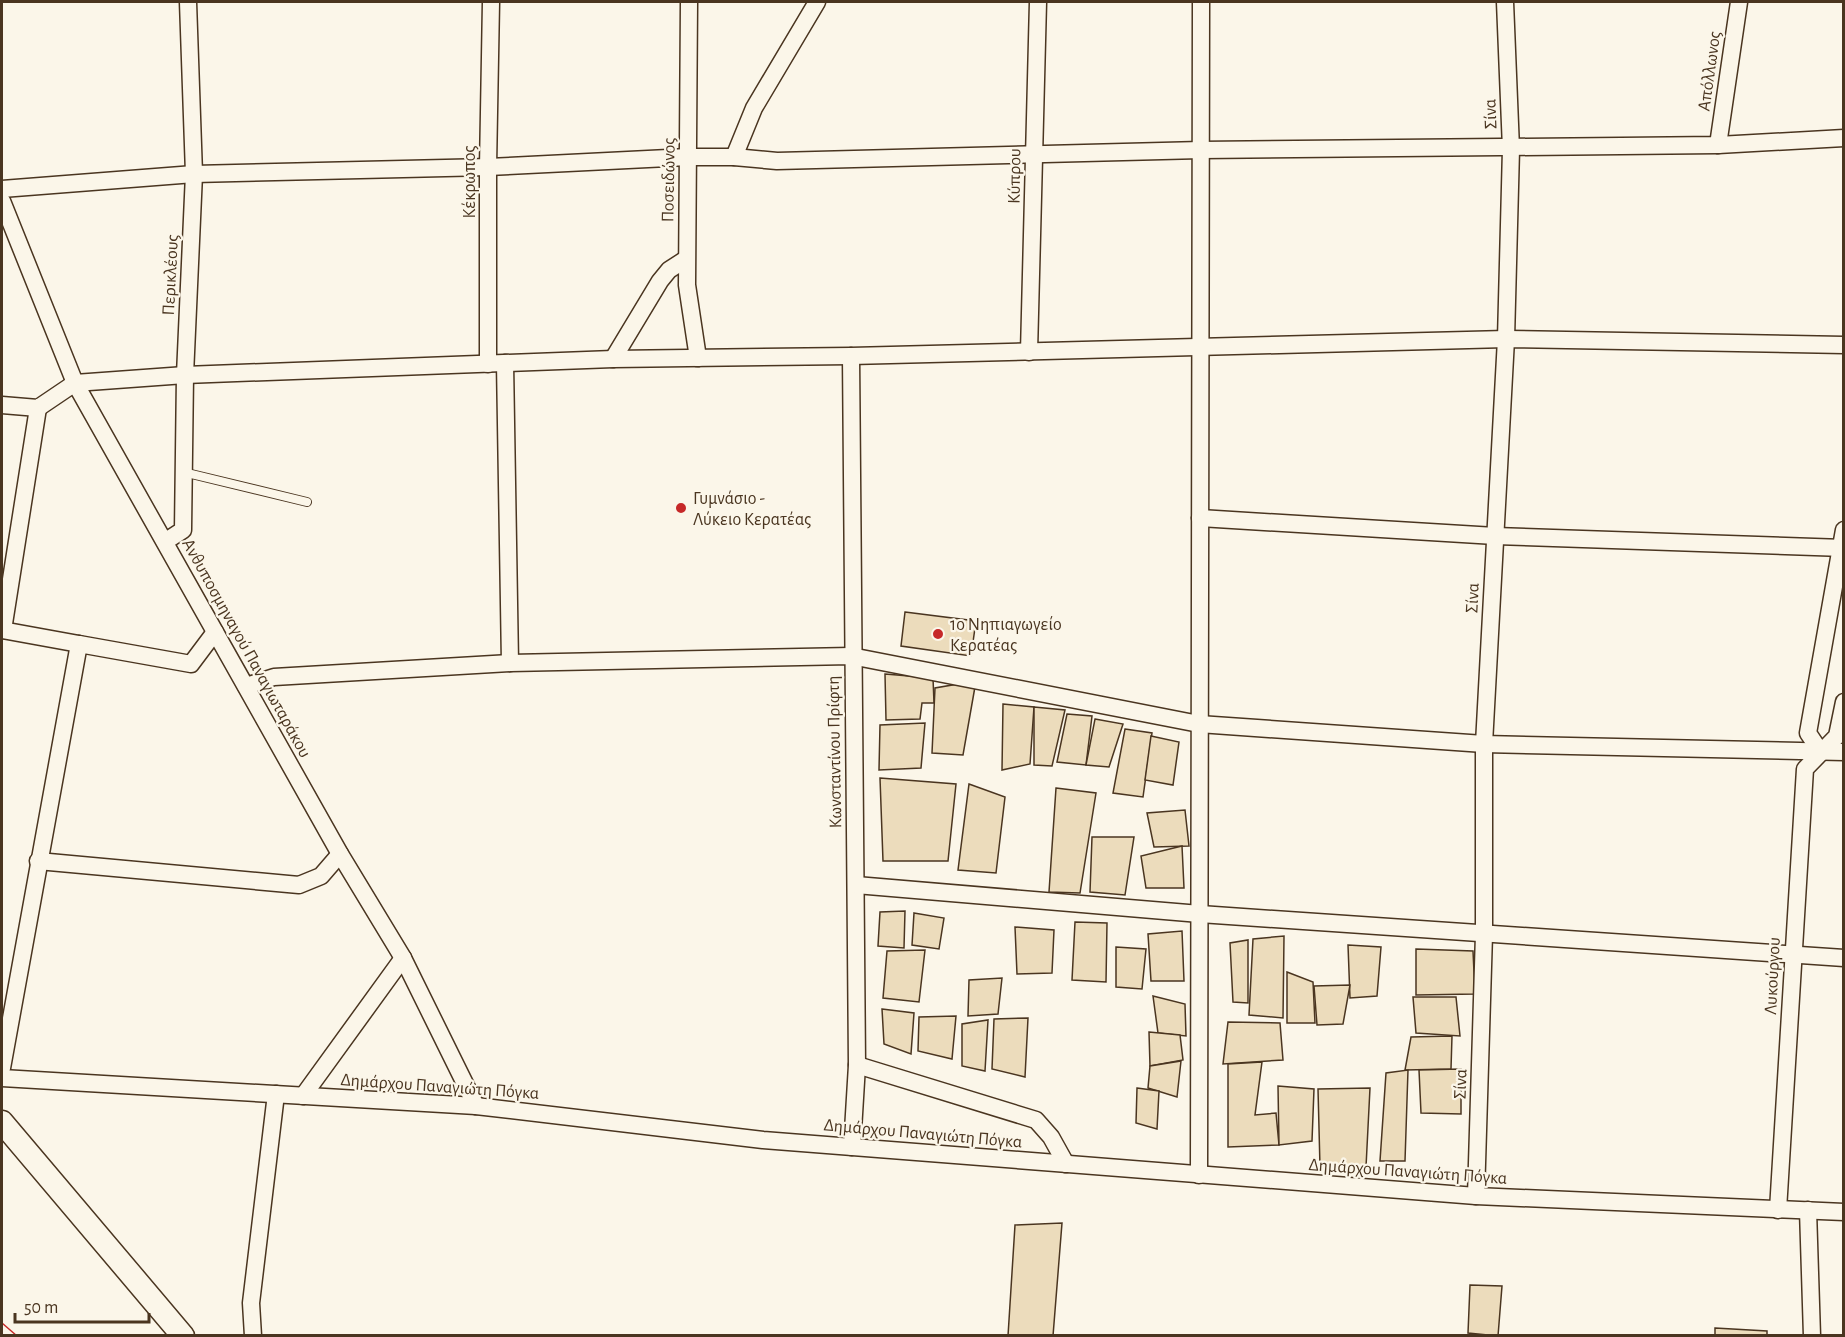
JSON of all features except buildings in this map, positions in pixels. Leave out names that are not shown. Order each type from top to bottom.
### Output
[{"type":"street","name":"Περικλέους","points":[[166,541],[183,530],[185,375],[194,174],[188,2]]},
{"type":"street","name":"Κέκρωπος","points":[[491,2],[488,167],[510,663]]},
{"type":"street","name":"Ποσειδώνος","points":[[689,2],[686,259],[687,285],[698,358]]},
{"type":"street","points":[[734,157],[754,108],[817,2]]},
{"type":"street","name":"Κύπρου","points":[[1029,352],[1038,2]]},
{"type":"street","points":[[1199,1174],[1202,2]]},
{"type":"street","name":"Σίνα","points":[[1476,1196],[1484,934],[1484,744],[1506,339],[1511,148],[1505,2]]},
{"type":"street","name":"Απόλλωνος","points":[[1718,146],[1739,2]]},
{"type":"street","points":[[2,189],[194,174],[488,167],[688,157],[734,157],[777,161],[1201,150],[1718,146],[1844,138]]},
{"type":"street","name":"Ανθυποσμηναγού Παναγιωταράκου","points":[[2,201],[75,383],[166,541],[340,854],[403,958],[476,1106]]},
{"type":"street","points":[[613,359],[660,281],[669,270],[686,259]]},
{"type":"street","points":[[2,405],[38,408],[75,383],[185,375],[613,359],[851,356],[1506,339],[1844,345]]},
{"type":"street","name":"Κωνσταντίνου Πρίφτη","points":[[851,356],[857,1065],[852,1147]]},
{"type":"street","points":[[38,408],[2,630],[191,664],[215,632]]},
{"type":"street","points":[[1200,518],[1495,536],[1842,548]]},
{"type":"street","points":[[1820,751],[1808,733],[1844,530]]},
{"type":"street","points":[[2,1068],[79,644]]},
{"type":"street","points":[[246,686],[274,677],[510,663],[852,656],[1199,724],[1484,744],[1844,752]]},
{"type":"street","name":"Λυκούργου","points":[[1778,1210],[1805,769],[1837,736],[1844,702]]},
{"type":"street","points":[[38,861],[299,885],[321,876],[340,854]]},
{"type":"street","points":[[856,885],[1200,914],[1844,958]]},
{"type":"street","points":[[303,1096],[403,958]]},
{"type":"street","points":[[857,1065],[1036,1120],[1051,1137],[1066,1164]]},
{"type":"street","name":"Δημάρχου Παναγιώτη Πόγκα","points":[[2,1078],[476,1106],[763,1140],[1476,1196],[1844,1212]]},
{"type":"street","points":[[253,1335],[251,1303],[276,1094]]},
{"type":"street","points":[[2,1122],[183,1335]]},
{"type":"street","points":[[1808,1210],[1812,1335]]},
{"type":"lane","points":[[183,472],[307,502]]},
{"type":"power","points":[[2,1323],[17,1336]]},
{"type":"place","name":"Γυμνάσιο - Λύκειο Κερατέας","points":[[681,508]]},
{"type":"place","name":"1ο Νηπιαγωγείο Κερατέας","points":[[938,634]]}]
